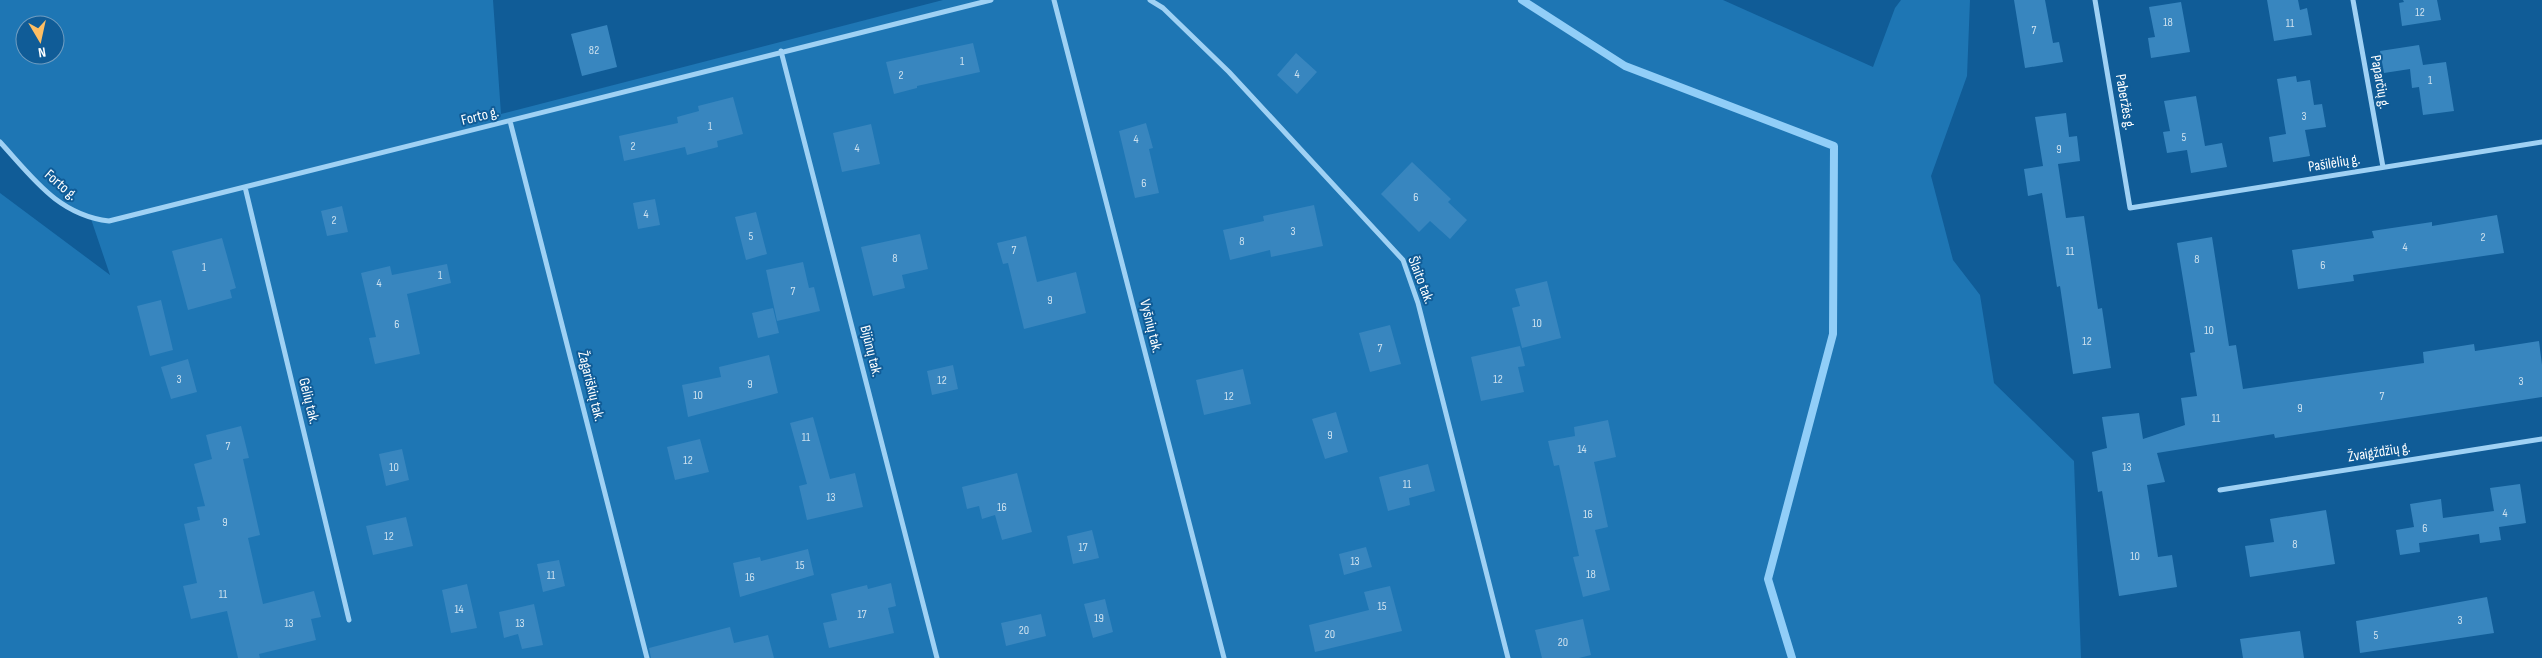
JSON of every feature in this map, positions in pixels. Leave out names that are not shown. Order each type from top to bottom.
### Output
[{"type":"street","name":"Forto g.","points":[[0,142],[59,203],[76,214],[91,219],[110,221],[781,51],[991,0]]},
{"type":"street","name":"Vyšnių tak.","points":[[1054,0],[1224,658]]},
{"type":"street","name":"Šlaito tak.","points":[[1150,0],[1163,8],[1229,72],[1403,260],[1418,303],[1508,658]]},
{"type":"street","name":"Paberžės g.","points":[[2095,0],[2130,208]]},
{"type":"street","name":"Paparčių g.","points":[[2353,0],[2383,167]]},
{"type":"street","name":"Bijūnų tak.","points":[[781,51],[937,658]]},
{"type":"street","name":"Žagariškių tak.","points":[[510,121],[647,658]]},
{"type":"street","name":"Pašilėlių g.","points":[[2130,208],[2542,142]]},
{"type":"street","name":"Gėlių tak.","points":[[245,187],[349,620]]},
{"type":"street","name":"Žvaigždžių g.","points":[[2220,490],[2542,440]]},
{"type":"shaded area","points":[[0,0],[493,0],[501,114],[943,0],[1723,0],[1873,67],[1895,8],[1901,0],[1970,0],[1967,76],[1931,176],[1953,260],[1980,295],[1994,383],[2074,461],[2081,658],[0,658],[0,193],[110,275],[91,219],[59,203],[0,142]]},
{"type":"building","points":[[2014,0],[2045,0],[2053,43],[2059,42],[2063,62],[2025,68]]},
{"type":"building","points":[[2267,0],[2298,0],[2300,10],[2307,8],[2312,35],[2274,41]]},
{"type":"building","points":[[2403,0],[2437,0],[2441,20],[2402,26],[2399,3],[2404,2]]},
{"type":"building","points":[[2181,2],[2190,52],[2151,58],[2148,38],[2155,37],[2149,7]]},
{"type":"building","points":[[607,25],[617,67],[582,76],[571,34]]},
{"type":"building","points":[[973,43],[980,72],[917,86],[917,88],[894,94],[886,62]]},
{"type":"building","points":[[2419,45],[2423,65],[2446,62],[2454,111],[2423,115],[2419,87],[2412,88],[2410,69],[2384,73],[2380,51]]},
{"type":"building","points":[[1296,53],[1317,72],[1297,94],[1277,75]]},
{"type":"building","points":[[2296,76],[2297,82],[2310,80],[2314,105],[2322,104],[2326,127],[2305,130],[2310,156],[2273,162],[2269,137],[2286,134],[2277,79]]},
{"type":"building","points":[[2196,96],[2205,146],[2222,143],[2227,167],[2191,173],[2187,150],[2167,153],[2163,132],[2170,131],[2164,101]]},
{"type":"building","points":[[733,97],[743,134],[717,141],[718,147],[687,155],[685,147],[624,161],[619,136],[678,123],[677,117],[699,111],[698,106]]},
{"type":"building","points":[[2066,113],[2069,137],[2077,136],[2080,161],[2058,164],[2066,218],[2084,216],[2098,309],[2102,308],[2111,368],[2073,374],[2060,286],[2057,287],[2042,193],[2028,196],[2024,169],[2043,166],[2035,117]]},
{"type":"building","points":[[1146,123],[1153,148],[1149,149],[1159,193],[1135,198],[1119,131]]},
{"type":"building","points":[[871,124],[880,164],[842,172],[833,133]]},
{"type":"building","points":[[1412,162],[1451,199],[1448,202],[1467,220],[1450,239],[1430,221],[1419,232],[1381,194]]},
{"type":"building","points":[[655,199],[660,225],[638,229],[633,203]]},
{"type":"building","points":[[1314,205],[1323,246],[1271,257],[1270,250],[1230,260],[1223,230],[1264,221],[1263,216]]},
{"type":"building","points":[[342,206],[348,232],[327,236],[321,211]]},
{"type":"building","points":[[756,212],[767,254],[746,260],[735,217]]},
{"type":"building","points":[[2497,215],[2504,253],[2353,275],[2354,281],[2298,289],[2292,250],[2374,238],[2372,231],[2432,222],[2432,226]]},
{"type":"building","points":[[920,234],[928,269],[902,275],[905,288],[873,296],[861,247]]},
{"type":"building","points":[[1026,236],[1037,282],[1076,272],[1086,313],[1024,329],[1008,263],[1003,264],[997,243]]},
{"type":"building","points":[[2212,237],[2229,346],[2236,345],[2243,389],[2424,363],[2423,352],[2474,344],[2475,351],[2539,341],[2542,365],[2542,397],[2275,438],[2274,434],[2157,453],[2165,482],[2147,485],[2158,557],[2172,555],[2177,587],[2119,596],[2102,491],[2098,492],[2092,452],[2107,448],[2102,417],[2139,413],[2143,439],[2185,425],[2181,398],[2197,396],[2190,353],[2195,352],[2177,243]]},
{"type":"building","points":[[222,238],[236,288],[230,290],[232,298],[188,310],[172,251]]},
{"type":"building","points":[[803,262],[809,288],[814,287],[820,311],[777,321],[766,270]]},
{"type":"building","points":[[447,264],[451,283],[407,294],[420,354],[375,364],[369,338],[376,337],[361,273],[390,266],[392,275]]},
{"type":"building","points":[[1547,281],[1561,338],[1522,348],[1512,308],[1520,306],[1515,289]]},
{"type":"building","points":[[161,300],[173,350],[150,356],[137,306]]},
{"type":"building","points":[[773,308],[779,333],[758,338],[752,313]]},
{"type":"building","points":[[1390,325],[1401,364],[1370,372],[1359,333]]},
{"type":"building","points":[[1520,346],[1525,366],[1518,367],[1524,392],[1481,401],[1471,357]]},
{"type":"building","points":[[769,355],[778,393],[688,417],[682,385],[721,377],[719,367]]},
{"type":"building","points":[[188,359],[197,392],[171,399],[161,367]]},
{"type":"building","points":[[953,365],[958,389],[932,395],[927,371]]},
{"type":"building","points":[[1243,369],[1251,404],[1204,415],[1196,380]]},
{"type":"building","points":[[1336,412],[1348,452],[1325,459],[1312,419]]},
{"type":"building","points":[[813,417],[830,479],[855,473],[863,507],[807,520],[799,486],[807,484],[790,423]]},
{"type":"building","points":[[1608,420],[1616,457],[1594,462],[1608,527],[1595,530],[1610,590],[1583,597],[1573,557],[1579,556],[1559,465],[1554,466],[1548,441],[1575,436],[1574,427]]},
{"type":"building","points":[[241,426],[249,458],[243,459],[260,535],[248,538],[263,604],[314,591],[321,617],[311,619],[316,640],[259,654],[260,658],[238,658],[227,611],[191,619],[183,586],[197,583],[184,524],[200,520],[197,507],[205,506],[194,464],[212,459],[206,435]]},
{"type":"building","points":[[700,439],[709,472],[675,480],[667,447]]},
{"type":"building","points":[[402,449],[409,480],[386,486],[379,454]]},
{"type":"building","points":[[1428,464],[1435,491],[1409,498],[1410,505],[1388,511],[1379,477]]},
{"type":"building","points":[[1017,473],[1032,532],[1002,540],[995,515],[982,519],[979,506],[967,509],[962,487]]},
{"type":"building","points":[[2520,484],[2526,523],[2499,527],[2501,540],[2480,543],[2479,534],[2419,543],[2420,552],[2400,555],[2396,530],[2414,527],[2410,504],[2441,499],[2443,518],[2494,511],[2490,488]]},
{"type":"building","points":[[2326,510],[2335,564],[2250,577],[2245,546],[2274,542],[2270,519]]},
{"type":"building","points":[[406,517],[413,546],[373,555],[366,526]]},
{"type":"building","points":[[1092,530],[1099,558],[1073,564],[1067,536]]},
{"type":"building","points":[[1366,547],[1372,567],[1344,575],[1339,554]]},
{"type":"building","points":[[808,549],[814,575],[740,597],[733,563],[760,557],[761,561]]},
{"type":"building","points":[[559,560],[565,586],[543,592],[537,564]]},
{"type":"building","points":[[891,583],[896,606],[888,608],[894,633],[829,648],[823,623],[837,620],[831,594],[867,585],[868,589]]},
{"type":"building","points":[[467,584],[477,628],[451,633],[442,590]]},
{"type":"building","points":[[1390,586],[1402,631],[1315,652],[1309,625],[1369,610],[1364,592]]},
{"type":"building","points":[[2487,597],[2494,633],[2360,653],[2356,621]]},
{"type":"building","points":[[1105,599],[1113,632],[1093,638],[1084,604]]},
{"type":"building","points":[[534,604],[543,645],[522,649],[518,634],[504,638],[499,612]]},
{"type":"building","points":[[1041,614],[1046,636],[1006,646],[1001,623]]},
{"type":"building","points":[[1583,619],[1591,655],[1579,658],[1542,658],[1535,630]]},
{"type":"building","points":[[730,627],[734,643],[768,635],[774,658],[651,658],[649,648]]},
{"type":"building","points":[[2300,631],[2304,658],[2243,658],[2240,639]]},
{"type":"waterway","points":[[1522,0],[1625,66],[1834,146],[1833,334],[1768,579],[1792,658]]}]
